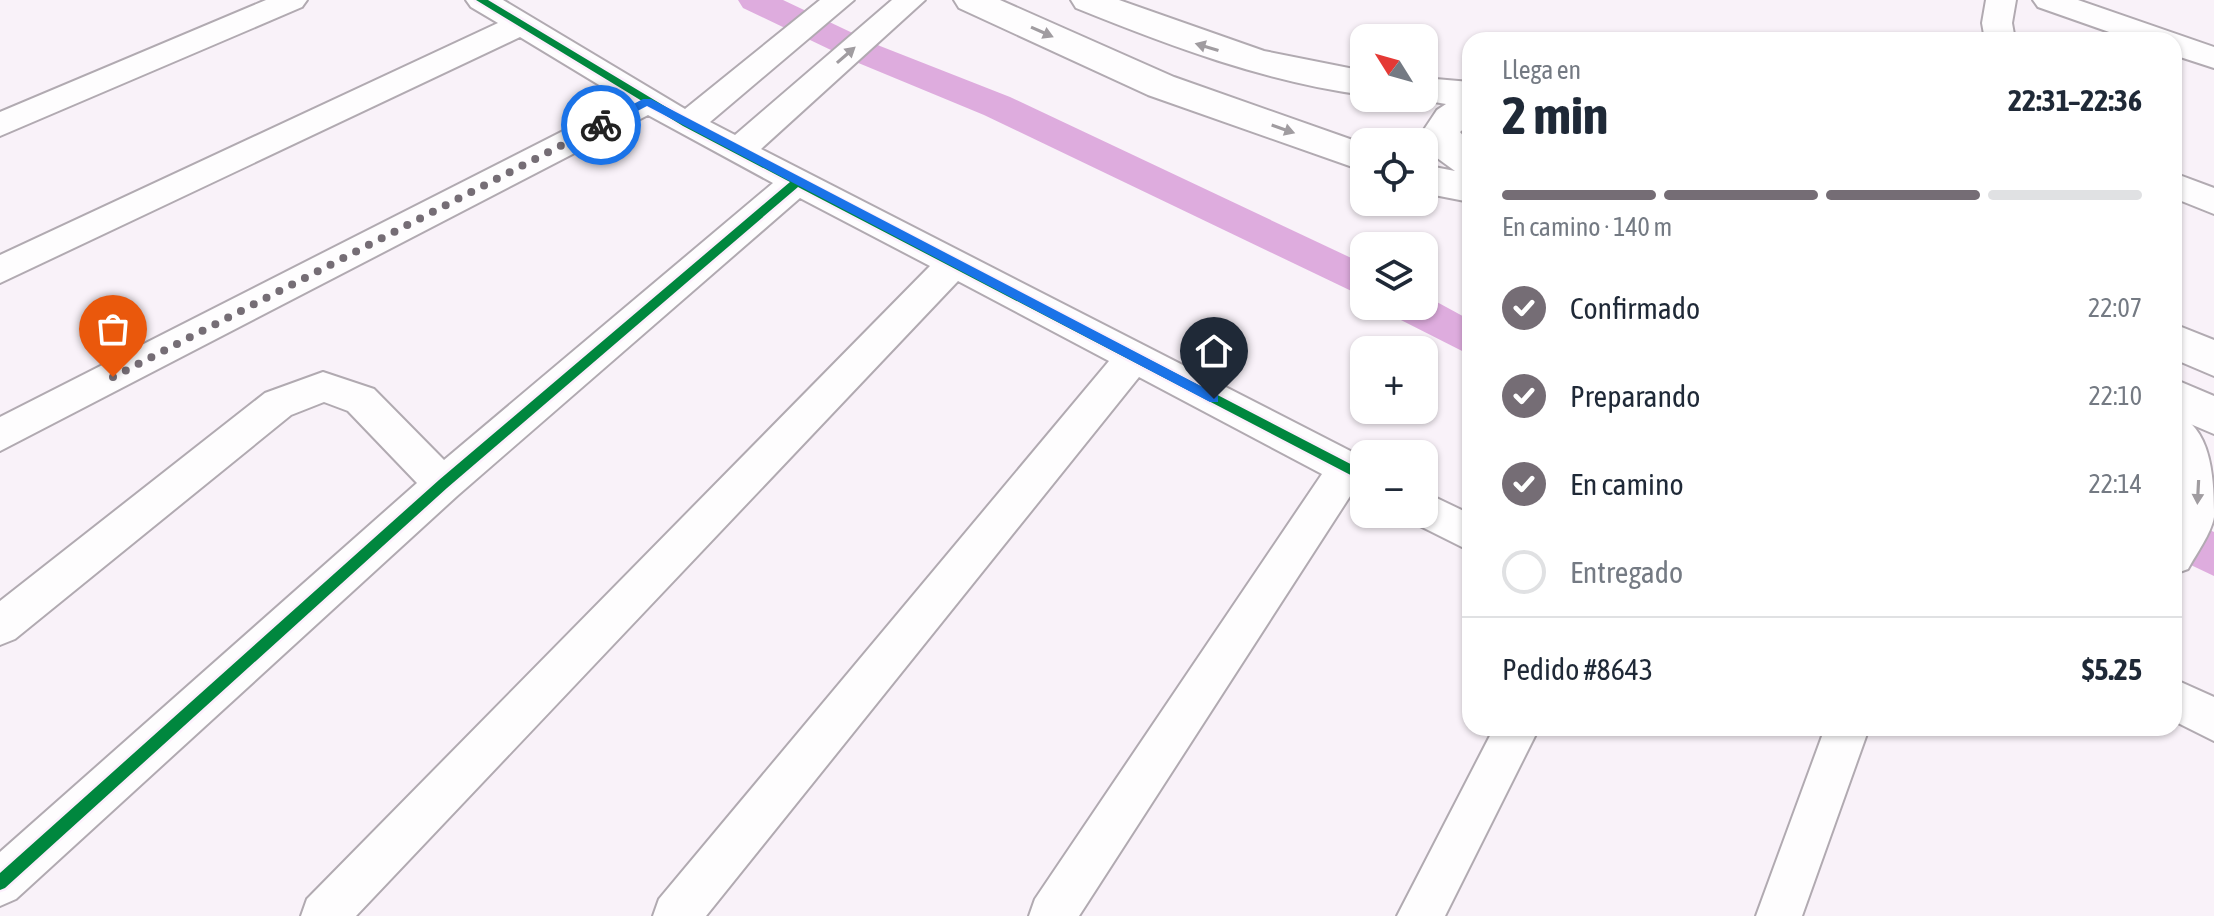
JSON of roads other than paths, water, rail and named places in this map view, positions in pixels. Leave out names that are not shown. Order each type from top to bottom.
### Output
[{"type":"street","points":[[0,125],[292,0]]},
{"type":"street","points":[[481,0],[687,124],[1350,470]]},
{"type":"street","points":[[687,124],[839,0]]},
{"type":"street","points":[[739,150],[910,0]]},
{"type":"street","points":[[971,0],[1161,86],[1350,153]]},
{"type":"street","points":[[1088,0],[1203,46],[1331,80],[1350,82]]},
{"type":"street","points":[[1999,32],[2001,0]]},
{"type":"street","points":[[2048,0],[2139,32]]},
{"type":"street","points":[[0,270],[520,25]]},
{"type":"street","points":[[2182,47],[2214,58]]},
{"type":"street","points":[[768,60],[813,84]]},
{"type":"street","points":[[1438,91],[1462,93]]},
{"type":"street","points":[[0,435],[647,102]]},
{"type":"street","points":[[1462,111],[1450,119],[1441,131],[1446,146],[1462,157]]},
{"type":"street","points":[[0,883],[443,484],[798,181]]},
{"type":"street","points":[[1438,182],[1462,186]]},
{"type":"street","points":[[2182,188],[2214,202]]},
{"type":"street","points":[[324,916],[954,263]]},
{"type":"street","points":[[2182,344],[2214,359]]},
{"type":"street","points":[[676,916],[1134,357]]},
{"type":"street","points":[[0,626],[278,404],[323,387],[361,400],[443,484]]},
{"type":"street","points":[[2182,401],[2214,416]]},
{"type":"street","points":[[2182,442],[2200,470],[2197,514],[2182,541]]},
{"type":"street","points":[[1052,916],[1350,480]]},
{"type":"street","points":[[1438,517],[1462,530]]},
{"type":"street","points":[[2182,703],[2214,720]]},
{"type":"street","points":[[1420,916],[1513,736]]},
{"type":"street","points":[[1779,916],[1844,736]]},
{"type":"waterway","points":[[755,0],[868,54],[997,106],[1350,275]]},
{"type":"waterway","points":[[1435,320],[1462,335]]},
{"type":"waterway","points":[[2182,539],[2214,555]]}]
